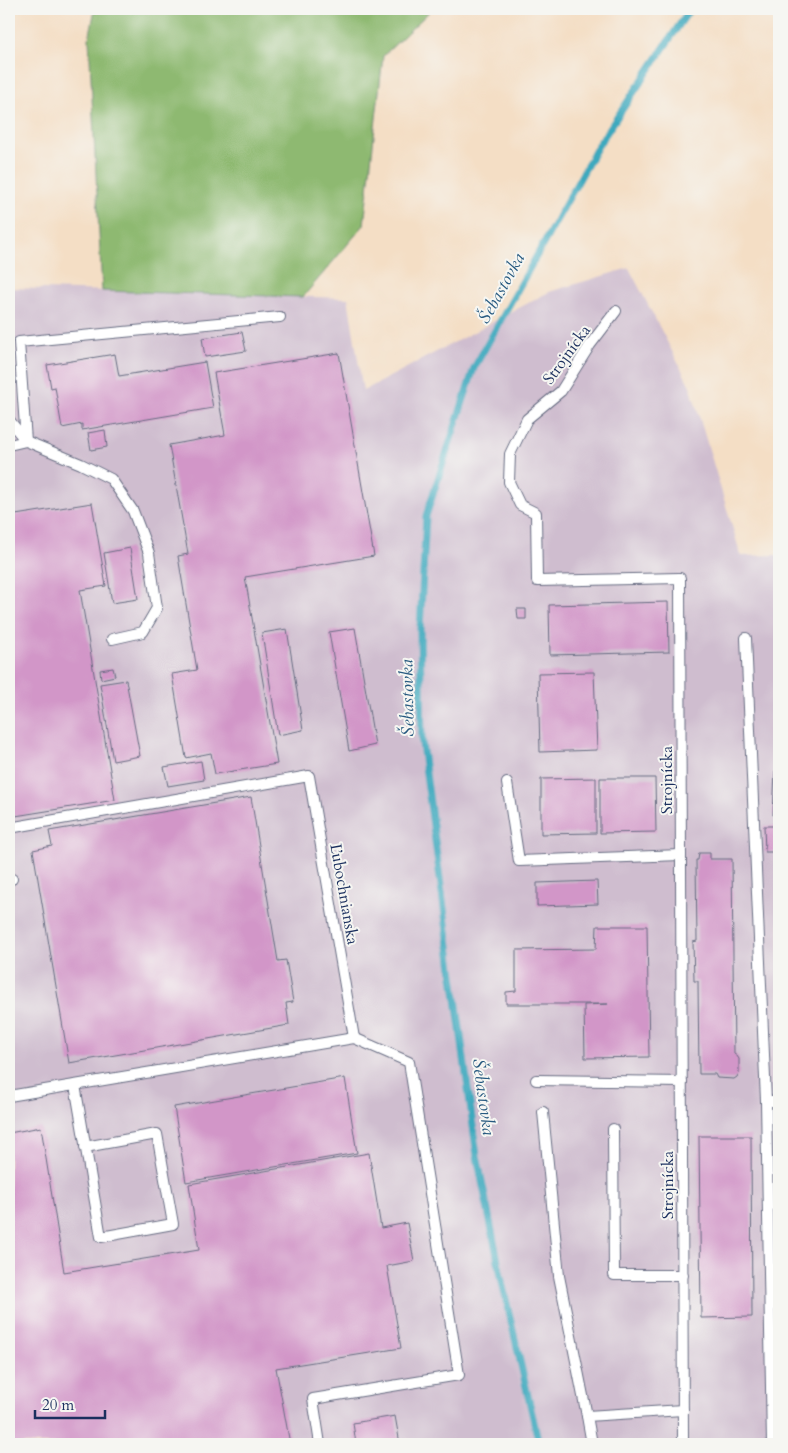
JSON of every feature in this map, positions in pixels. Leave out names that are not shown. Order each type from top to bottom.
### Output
[{"type":"lane","name":"Strojnícka","points":[[616,311],[590,345],[561,391],[527,419],[510,454],[509,482],[520,504],[536,513],[537,581],[680,578],[683,1444]]},
{"type":"lane","points":[[26,442],[19,342],[280,317]]},
{"type":"lane","points":[[9,420],[26,442],[81,464],[111,479],[133,512],[149,553],[157,608],[143,632],[112,639]]},
{"type":"lane","points":[[9,445],[26,442]]},
{"type":"lane","points":[[746,638],[766,1101],[772,1444]]},
{"type":"lane","name":"Ľubochnianska","points":[[9,828],[309,776],[354,1038]]},
{"type":"lane","points":[[507,783],[520,860],[681,855]]},
{"type":"lane","points":[[9,1096],[354,1038],[409,1062],[459,1375],[313,1399],[320,1444]]},
{"type":"lane","points":[[536,1080],[682,1082]]},
{"type":"lane","points":[[75,1085],[101,1237],[173,1224],[157,1134],[86,1147]]},
{"type":"lane","points":[[766,1101],[779,1101]]},
{"type":"lane","points":[[543,1112],[559,1276],[592,1444]]},
{"type":"lane","points":[[612,1129],[614,1275],[683,1275]]},
{"type":"lane","points":[[587,1416],[683,1410]]},
{"type":"shaded area","points":[[629,268],[690,386],[741,556],[779,555],[779,1444],[9,1444],[9,288],[348,298],[363,391],[549,292]]},
{"type":"green space","points":[[95,9],[432,9],[383,56],[364,225],[303,297],[102,291],[89,39]]},
{"type":"building","points":[[242,332],[246,351],[205,357],[202,338]]},
{"type":"building","points":[[339,353],[374,556],[245,577],[277,764],[215,774],[211,753],[186,758],[172,674],[197,670],[178,556],[188,554],[169,445],[225,435],[214,373]]},
{"type":"building","points":[[115,354],[119,376],[205,362],[213,408],[82,430],[82,424],[62,428],[55,387],[51,388],[47,365]]},
{"type":"building","points":[[105,430],[107,447],[91,450],[88,433]]},
{"type":"building","points":[[92,503],[106,586],[80,590],[115,800],[9,817],[9,516]]},
{"type":"building","points":[[130,548],[138,599],[112,603],[104,553]]},
{"type":"building","points":[[668,602],[669,652],[550,655],[549,605]]},
{"type":"building","points":[[517,609],[526,609],[526,619],[518,619]]},
{"type":"building","points":[[355,628],[375,745],[349,751],[329,632]]},
{"type":"building","points":[[287,629],[303,730],[278,735],[262,633]]},
{"type":"building","points":[[113,668],[115,676],[101,679],[100,670]]},
{"type":"building","points":[[594,672],[597,750],[540,752],[538,673]]},
{"type":"building","points":[[126,680],[140,756],[113,761],[100,684]]},
{"type":"building","points":[[201,761],[204,780],[168,786],[164,767]]},
{"type":"building","points":[[775,771],[779,771],[779,815],[773,815]]},
{"type":"building","points":[[596,778],[596,833],[541,834],[541,779]]},
{"type":"building","points":[[600,778],[655,778],[656,832],[600,833]]},
{"type":"building","points":[[251,797],[278,961],[286,960],[293,1002],[286,1003],[289,1025],[69,1063],[33,850],[52,846],[49,831]]},
{"type":"building","points":[[764,826],[779,826],[779,852],[765,852]]},
{"type":"building","points":[[699,853],[710,853],[710,859],[732,859],[734,1054],[739,1059],[739,1073],[734,1079],[717,1078],[715,1074],[699,1074],[698,981],[694,981],[693,942],[697,941],[696,860],[698,860]]},
{"type":"building","points":[[597,881],[598,904],[537,906],[537,883]]},
{"type":"building","points":[[597,926],[647,926],[649,1057],[585,1058],[584,1005],[608,1004],[506,1004],[506,992],[516,991],[516,950],[596,949]]},
{"type":"building","points":[[345,1078],[357,1153],[186,1182],[174,1107]]},
{"type":"building","points":[[41,1127],[64,1272],[199,1250],[189,1184],[369,1153],[381,1228],[407,1223],[414,1261],[387,1266],[401,1348],[276,1368],[290,1444],[9,1444],[9,1133]]},
{"type":"building","points":[[699,1136],[751,1136],[752,1317],[701,1318]]},
{"type":"building","points":[[395,1416],[400,1444],[356,1444],[353,1423]]},
{"type":"waterway","name":"Šebastovka","points":[[539,1444],[503,1286],[477,1156],[422,743],[420,629],[426,516],[474,368],[599,144],[690,9]]}]
